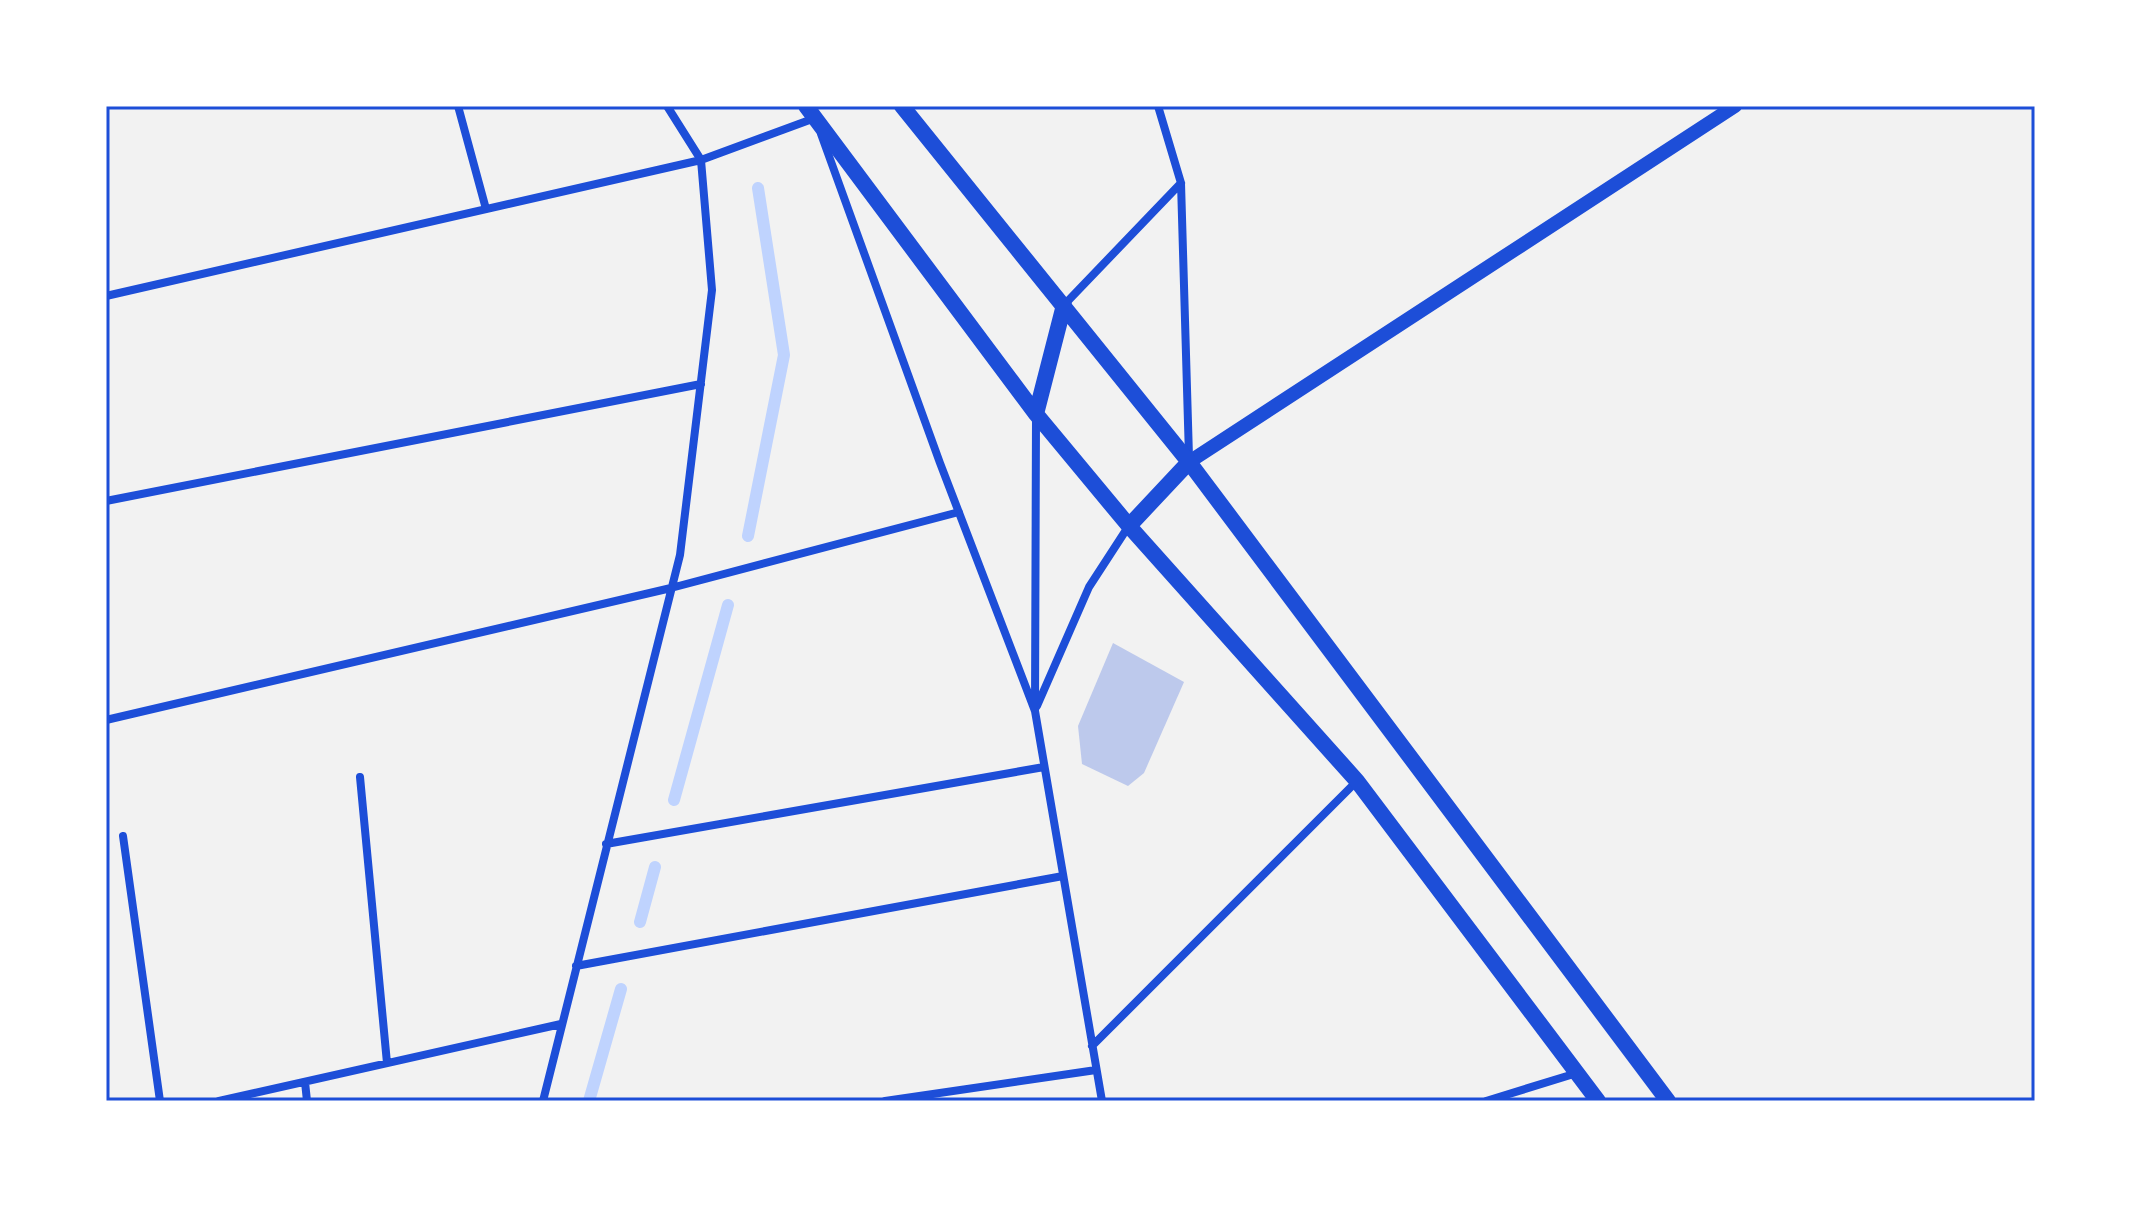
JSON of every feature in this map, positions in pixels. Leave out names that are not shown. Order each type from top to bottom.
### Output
[{"type":"main road","points":[[902,106],[1189,462],[1668,1101]]},
{"type":"main road","points":[[810,111],[1036,414],[1129,526],[1357,781],[1598,1101]]},
{"type":"main road","points":[[1036,414],[1064,305]]},
{"type":"main road","points":[[1129,526],[1189,462]]},
{"type":"street","points":[[458,106],[486,209]]},
{"type":"street","points":[[543,1101],[680,555],[712,290],[701,160],[667,106]]},
{"type":"street","points":[[1158,106],[1181,183],[1189,462]]},
{"type":"street","points":[[1189,462],[1735,106]]},
{"type":"street","points":[[106,296],[701,160],[810,111],[1035,711]]},
{"type":"street","points":[[1064,305],[1181,183]]},
{"type":"street","points":[[106,501],[701,384]]},
{"type":"street","points":[[1036,414],[1035,711],[1102,1101]]},
{"type":"street","points":[[106,720],[671,588],[959,512]]},
{"type":"street","points":[[1035,711],[1089,587],[1129,526]]},
{"type":"street","points":[[606,844],[1044,767]]},
{"type":"street","points":[[360,777],[387,1063]]},
{"type":"street","points":[[1092,1046],[1357,781]]},
{"type":"street","points":[[123,836],[160,1101]]},
{"type":"street","points":[[576,966],[1063,876]]},
{"type":"street","points":[[219,1101],[561,1024]]},
{"type":"street","points":[[885,1101],[1096,1070]]},
{"type":"street","points":[[1486,1101],[1577,1073]]},
{"type":"street","points":[[305,1082],[307,1101]]},
{"type":"building","points":[[1113,643],[1184,682],[1144,773],[1128,786],[1082,764],[1078,726]]},
{"type":"waterway","points":[[748,536],[784,355],[758,188]]},
{"type":"waterway","points":[[674,800],[728,605]]},
{"type":"waterway","points":[[640,922],[655,867]]},
{"type":"waterway","points":[[589,1101],[621,989]]}]
